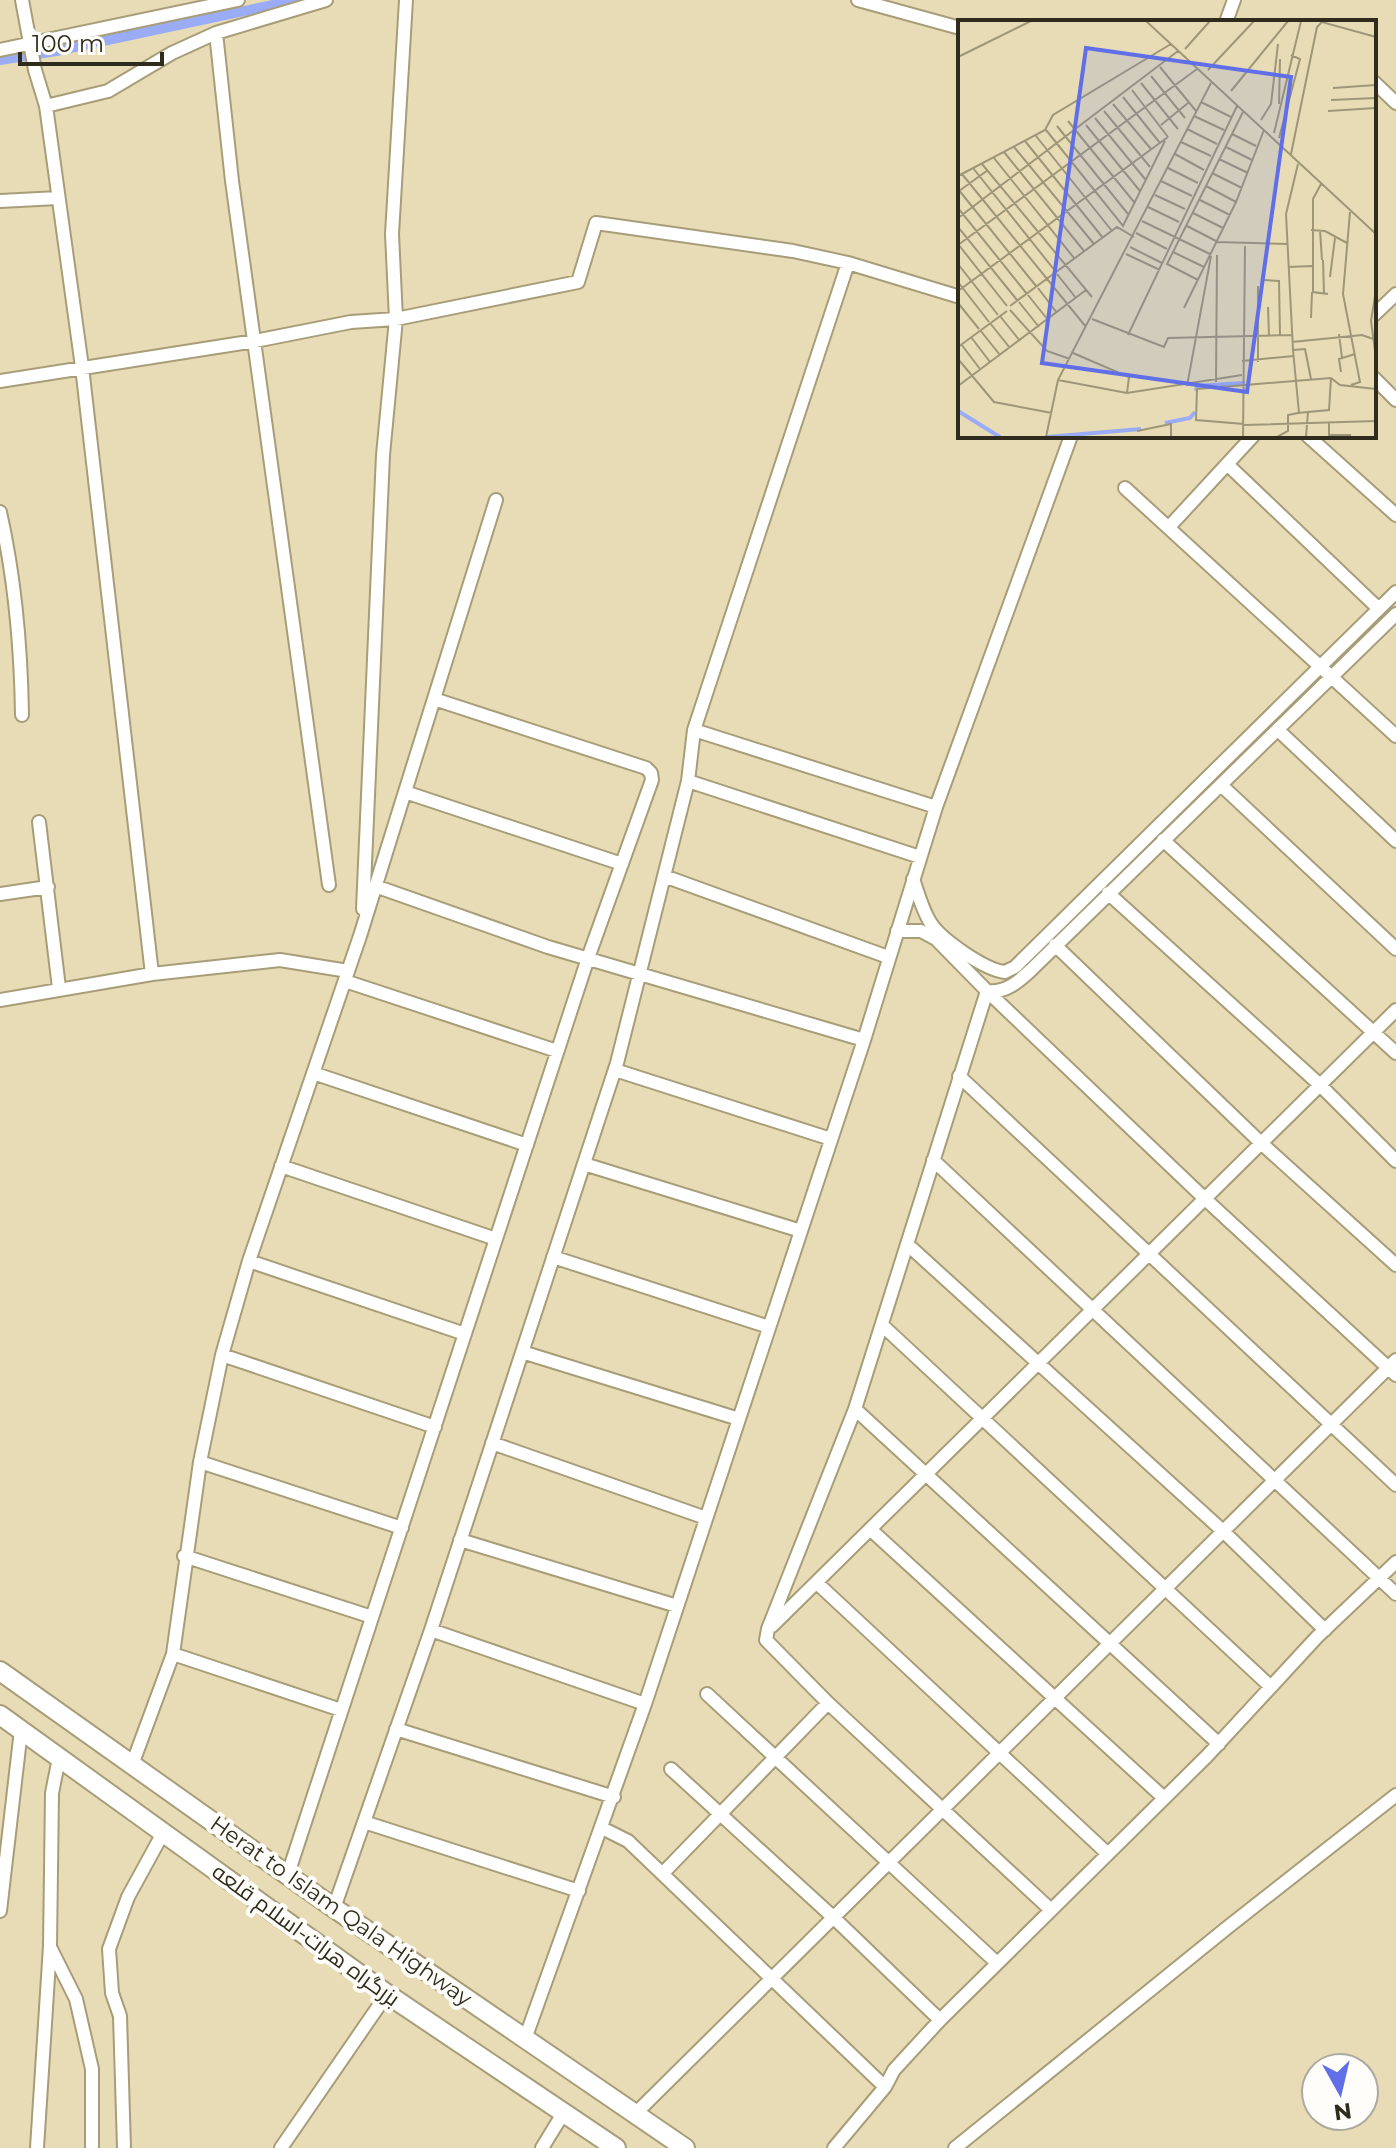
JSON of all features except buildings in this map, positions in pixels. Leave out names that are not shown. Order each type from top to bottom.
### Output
[{"type":"highway","name":"Herat to Islam Qala Highway","points":[[0,1671],[334,1908],[685,2148]]},
{"type":"highway","name":"بزرگراه هرات-اسلام قلعه","points":[[0,1715],[387,1994],[616,2148]]},
{"type":"street","points":[[22,0],[29,45],[46,106],[82,367],[152,974]]},
{"type":"street","points":[[0,50],[238,0]]},
{"type":"street","points":[[46,106],[108,91],[172,53],[216,33],[326,0]]},
{"type":"street","points":[[360,936],[367,851],[383,455],[396,319],[392,234],[406,0]]},
{"type":"street","points":[[858,0],[958,27]]},
{"type":"street","points":[[1227,20],[1234,0]]},
{"type":"street","points":[[216,33],[232,181],[329,885]]},
{"type":"street","points":[[1376,84],[1396,103]]},
{"type":"street","points":[[0,201],[58,198]]},
{"type":"street","points":[[0,381],[255,341],[351,322],[396,319],[578,282],[596,223],[793,251],[848,263],[958,296]]},
{"type":"street","points":[[334,1908],[431,1630],[615,1070],[688,781],[694,730],[848,263]]},
{"type":"street","points":[[1376,313],[1396,294]]},
{"type":"street","points":[[1376,380],[1396,400]]},
{"type":"street","points":[[525,2039],[614,1797],[864,1040],[936,807],[1070,438]]},
{"type":"street","points":[[1169,527],[1251,438]]},
{"type":"street","points":[[1310,438],[1396,515]]},
{"type":"street","points":[[1227,464],[1379,609]]},
{"type":"street","points":[[1125,488],[1396,736]]},
{"type":"street","points":[[132,1765],[173,1654],[184,1556],[200,1462],[222,1355],[249,1261],[360,936],[496,500]]},
{"type":"street","points":[[0,512],[21,645],[22,715]]},
{"type":"street","points":[[913,879],[928,918],[937,931],[989,967],[999,971],[1010,970],[1396,592]]},
{"type":"street","points":[[987,991],[999,991],[1016,982],[1393,622]]},
{"type":"street","points":[[288,1874],[557,1051],[652,780],[646,768],[434,699]]},
{"type":"street","points":[[694,730],[936,807]]},
{"type":"street","points":[[1279,731],[1396,841]]},
{"type":"street","points":[[688,781],[920,857]]},
{"type":"street","points":[[1221,785],[1396,949]]},
{"type":"street","points":[[405,792],[622,864]]},
{"type":"street","points":[[39,822],[59,988]]},
{"type":"street","points":[[1163,840],[1396,1053]]},
{"type":"street","points":[[664,876],[888,957]]},
{"type":"street","points":[[375,886],[639,975],[864,1040]]},
{"type":"street","points":[[0,894],[48,887]]},
{"type":"street","points":[[1108,893],[1319,1084],[1396,1161]]},
{"type":"street","points":[[635,2114],[1331,1424],[1393,1368],[1203,1197],[936,939],[921,931],[897,931]]},
{"type":"street","points":[[1055,945],[1260,1142],[1396,1265]]},
{"type":"street","points":[[0,1000],[152,974],[280,960],[347,976],[557,1051]]},
{"type":"street","points":[[987,991],[855,1409],[768,1629],[768,1644],[1051,1910]]},
{"type":"street","points":[[768,1629],[1396,1010]]},
{"type":"street","points":[[615,1070],[831,1139]]},
{"type":"street","points":[[313,1073],[527,1145]]},
{"type":"street","points":[[959,1076],[1396,1485]]},
{"type":"street","points":[[933,1160],[1396,1594]]},
{"type":"street","points":[[584,1164],[801,1231]]},
{"type":"street","points":[[281,1166],[496,1239]]},
{"type":"street","points":[[907,1244],[1224,1532],[1325,1630]]},
{"type":"street","points":[[553,1257],[769,1327]]},
{"type":"street","points":[[249,1261],[465,1334]]},
{"type":"street","points":[[882,1325],[1271,1687]]},
{"type":"street","points":[[522,1352],[739,1419]]},
{"type":"street","points":[[222,1355],[435,1427]]},
{"type":"street","points":[[855,1409],[1219,1744]]},
{"type":"street","points":[[492,1443],[706,1518]]},
{"type":"street","points":[[200,1462],[402,1528]]},
{"type":"street","points":[[870,1529],[1164,1798]]},
{"type":"street","points":[[460,1540],[677,1606]]},
{"type":"street","points":[[184,1556],[372,1617]]},
{"type":"street","points":[[834,2148],[885,2087],[894,2070],[940,2020],[1219,1744],[1325,1630],[1396,1562]]},
{"type":"street","points":[[817,1583],[1108,1854]]},
{"type":"street","points":[[431,1630],[645,1704]]},
{"type":"street","points":[[173,1654],[341,1710]]},
{"type":"street","points":[[707,1694],[997,1963]]},
{"type":"street","points":[[663,1873],[828,1703]]},
{"type":"street","points":[[396,1729],[614,1797]]},
{"type":"street","points":[[0,1911],[21,1730]]},
{"type":"street","points":[[37,2148],[50,1946],[52,1793],[59,1758]]},
{"type":"street","points":[[671,1769],[940,2020]]},
{"type":"street","points":[[955,2148],[1396,1795]]},
{"type":"street","points":[[364,1822],[579,1891]]},
{"type":"street","points":[[602,1828],[628,1841],[663,1873],[885,2087]]},
{"type":"street","points":[[124,2148],[120,2016],[112,1993],[109,1949],[128,1897],[163,1833]]},
{"type":"street","points":[[50,1946],[76,1999],[92,2069],[92,2148]]},
{"type":"street","points":[[281,2148],[387,1994]]},
{"type":"street","points":[[542,2148],[564,2112]]},
{"type":"waterway","points":[[0,60],[296,0]]}]
